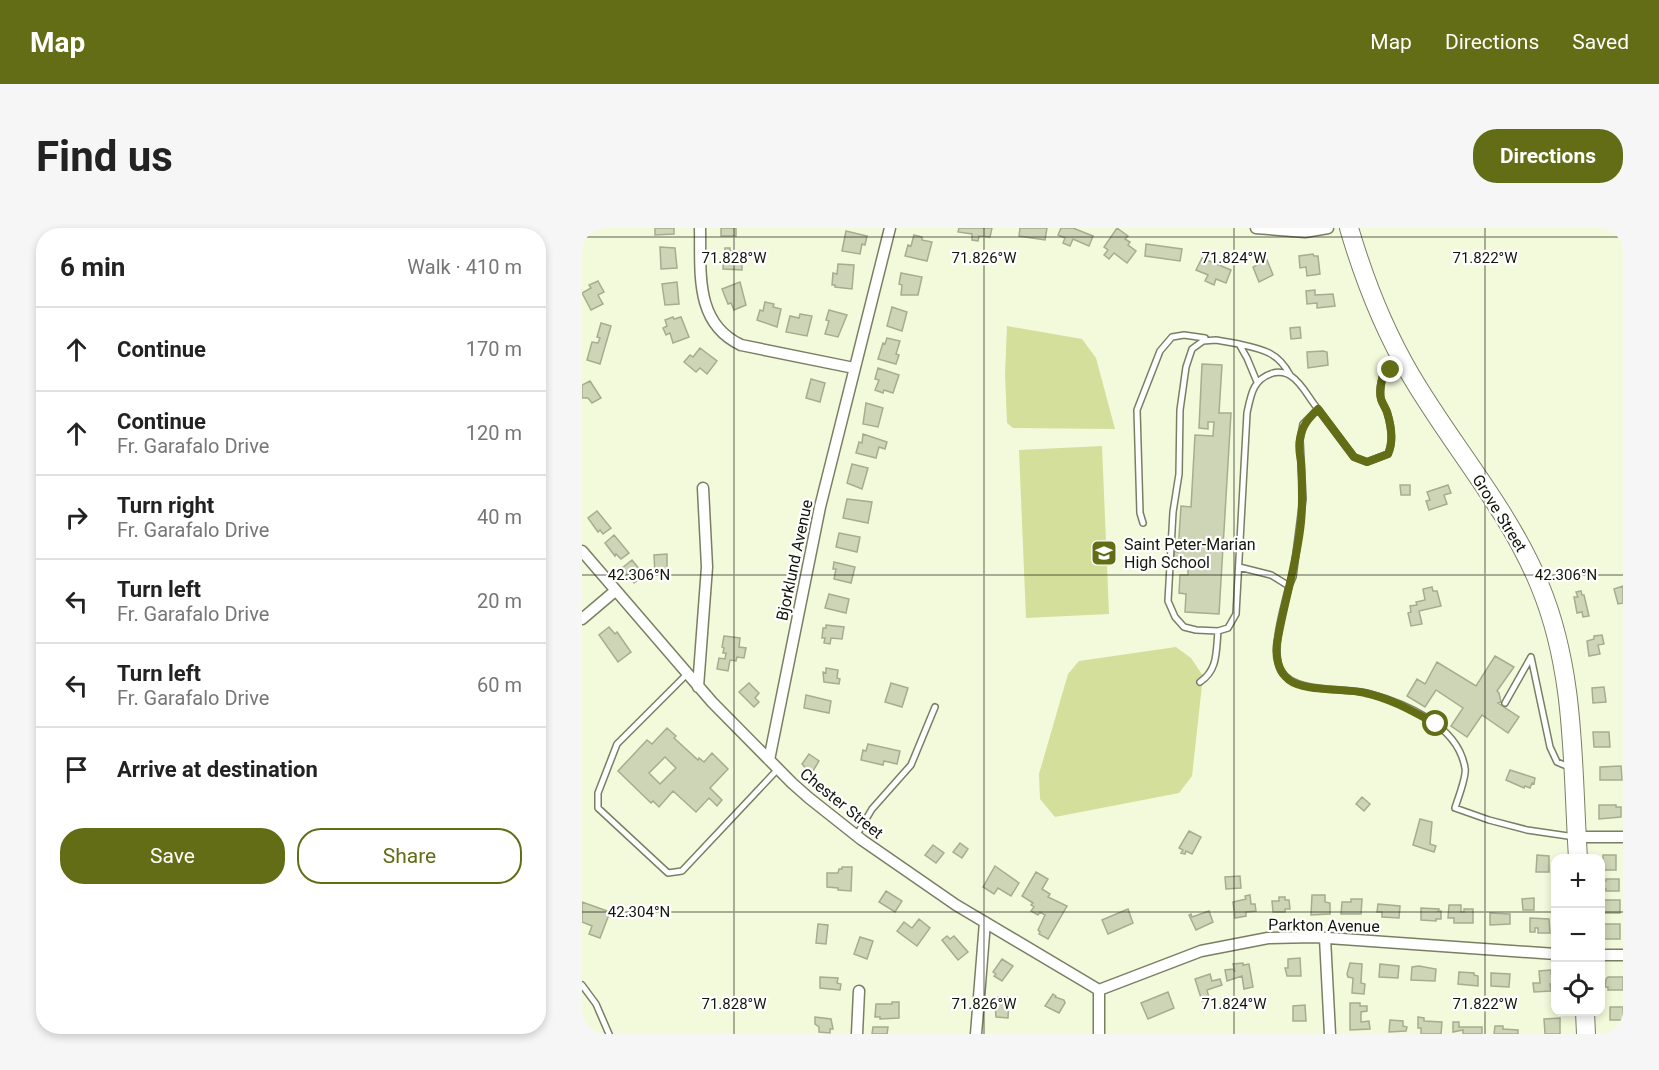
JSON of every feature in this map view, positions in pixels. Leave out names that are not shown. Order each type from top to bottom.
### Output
[{"type":"main road","name":"Grove Street","points":[[1349,228],[1379,315],[1405,365],[1512,527],[1541,589],[1556,632],[1566,676],[1574,769],[1578,854]]},
{"type":"main road","points":[[1585,1016],[1586,1034]]},
{"type":"street","points":[[700,228],[702,292],[713,323],[725,337],[741,345],[854,368]]},
{"type":"street","name":"Bjorklund Avenue","points":[[769,760],[820,507],[890,228]]},
{"type":"street","points":[[1256,228],[1305,232],[1328,228]]},
{"type":"street","points":[[698,687],[707,567],[703,488]]},
{"type":"street","name":"Chester Street","points":[[582,551],[698,687],[792,783],[856,836],[985,922],[1099,990]]},
{"type":"street","points":[[582,619],[615,591]]},
{"type":"street","points":[[1576,837],[1623,837]]},
{"type":"street","points":[[976,1034],[985,922]]},
{"type":"street","name":"Parkton Avenue","points":[[1099,990],[1223,945],[1268,938],[1325,938],[1551,954]]},
{"type":"street","points":[[1325,938],[1330,1034]]},
{"type":"street","points":[[1605,955],[1623,955]]},
{"type":"street","points":[[1099,990],[1099,1034]]},
{"type":"street","points":[[857,1034],[859,991]]},
{"type":"lane","points":[[1143,524],[1140,513],[1137,410],[1160,351],[1172,336],[1184,335],[1239,344],[1273,355],[1283,362],[1290,375],[1354,457],[1367,462],[1388,454],[1392,446],[1386,410],[1381,401],[1381,383],[1383,375],[1405,365]]},
{"type":"lane","points":[[1216,340],[1203,341],[1192,349],[1186,367],[1180,410],[1179,474],[1173,512],[1168,601],[1175,617],[1184,627],[1218,631],[1228,628],[1236,614],[1247,413],[1257,382],[1262,377],[1277,372],[1290,375]]},
{"type":"lane","points":[[1239,344],[1257,382]]},
{"type":"lane","points":[[1318,409],[1303,424],[1299,440],[1303,499],[1293,577],[1289,586],[1277,646],[1278,662],[1282,672],[1291,682],[1304,686],[1366,693],[1413,711],[1436,724],[1452,737],[1466,769],[1455,808],[1527,830],[1576,837]]},
{"type":"lane","points":[[1239,567],[1271,575],[1289,586]]},
{"type":"lane","points":[[1200,682],[1210,676],[1218,631]]},
{"type":"lane","points":[[1505,703],[1531,657],[1554,757],[1557,762],[1574,769]]},
{"type":"lane","points":[[687,674],[617,744],[598,793],[598,808],[668,873],[682,871],[778,769]]},
{"type":"lane","points":[[856,836],[872,809],[911,765],[935,707]]},
{"type":"lane","points":[[582,985],[596,1004],[609,1034]]},
{"type":"green space","points":[[1007,326],[1082,339],[1096,358],[1115,429],[1013,428],[1007,423],[1005,374]]},
{"type":"green space","points":[[1102,446],[1109,614],[1026,618],[1019,450]]},
{"type":"green space","points":[[1176,647],[1191,658],[1203,676],[1192,776],[1179,793],[1055,817],[1040,799],[1039,774],[1068,674],[1079,661]]},
{"type":"building","points":[[655,228],[674,228],[674,234],[655,235]]},
{"type":"building","points":[[721,228],[736,228],[736,236],[721,236]]},
{"type":"building","points":[[959,228],[992,228],[990,237],[979,236],[978,241],[972,240],[972,234],[958,232]]},
{"type":"building","points":[[1020,228],[1047,228],[1045,240],[1019,236]]},
{"type":"building","points":[[1061,228],[1073,228],[1093,236],[1089,246],[1073,239],[1070,246],[1063,243],[1065,238],[1058,235]]},
{"type":"building","points":[[1117,228],[1128,236],[1125,239],[1130,242],[1128,245],[1136,251],[1127,263],[1114,253],[1109,259],[1104,255],[1108,250],[1104,247]]},
{"type":"building","points":[[846,231],[867,236],[860,254],[842,251]]},
{"type":"building","points":[[914,235],[932,242],[927,261],[905,256]]},
{"type":"building","points":[[1146,244],[1182,249],[1180,261],[1145,256]]},
{"type":"building","points":[[660,247],[675,248],[677,268],[661,269]]},
{"type":"building","points":[[725,248],[730,248],[730,251],[748,252],[747,259],[742,259],[742,270],[723,269]]},
{"type":"building","points":[[1313,254],[1318,256],[1320,274],[1307,276],[1306,267],[1300,268],[1299,256]]},
{"type":"building","points":[[1202,258],[1231,270],[1226,283],[1216,279],[1214,285],[1205,281],[1208,275],[1196,270]]},
{"type":"building","points":[[1267,260],[1273,275],[1259,282],[1253,267]]},
{"type":"building","points":[[838,264],[854,265],[852,289],[832,285],[833,273],[837,274]]},
{"type":"building","points":[[901,273],[922,277],[918,295],[901,295],[902,285],[899,284]]},
{"type":"building","points":[[598,281],[604,292],[598,295],[603,304],[591,310],[582,293],[591,288],[589,285]]},
{"type":"building","points":[[677,282],[679,304],[665,305],[662,284]]},
{"type":"building","points":[[740,282],[746,305],[734,310],[731,303],[728,304],[722,289]]},
{"type":"building","points":[[1315,290],[1315,295],[1333,294],[1335,306],[1317,308],[1317,303],[1307,304],[1306,291]]},
{"type":"building","points":[[765,302],[781,309],[777,327],[757,320],[760,310],[763,311]]},
{"type":"building","points":[[892,307],[907,312],[902,331],[887,326]]},
{"type":"building","points":[[829,310],[847,315],[838,337],[825,334],[829,321],[826,320]]},
{"type":"building","points":[[800,314],[812,316],[807,336],[786,332],[790,316],[799,318]]},
{"type":"building","points":[[673,317],[674,319],[681,317],[689,337],[673,343],[670,333],[666,335],[663,328],[667,326],[665,320]]},
{"type":"building","points":[[601,323],[611,326],[600,364],[587,360],[592,342],[598,343],[600,338],[597,337]]},
{"type":"building","points":[[1300,327],[1301,338],[1291,339],[1290,328]]},
{"type":"building","points":[[887,338],[900,341],[896,364],[878,359]]},
{"type":"building","points":[[700,348],[717,361],[707,374],[700,368],[696,372],[684,362],[690,355],[693,357]]},
{"type":"building","points":[[1307,352],[1327,352],[1328,365],[1308,368]]},
{"type":"building","points":[[1202,364],[1222,365],[1219,413],[1231,413],[1219,614],[1185,612],[1186,594],[1179,593],[1180,575],[1188,575],[1188,568],[1173,567],[1174,551],[1178,552],[1181,506],[1191,507],[1195,435],[1213,436],[1214,422],[1208,422],[1208,429],[1199,428]]},
{"type":"building","points":[[878,368],[899,375],[893,393],[875,390],[879,380],[875,379]]},
{"type":"building","points":[[811,379],[825,383],[820,402],[806,398]]},
{"type":"building","points":[[590,381],[601,398],[592,403],[588,398],[582,398],[582,385]]},
{"type":"building","points":[[866,403],[883,408],[878,427],[863,424]]},
{"type":"building","points":[[863,434],[887,442],[885,449],[879,447],[876,458],[856,453],[859,442],[862,443]]},
{"type":"building","points":[[852,464],[868,468],[862,489],[847,483]]},
{"type":"building","points":[[1400,485],[1410,485],[1410,495],[1401,495]]},
{"type":"building","points":[[1448,485],[1451,493],[1444,495],[1447,504],[1429,510],[1426,501],[1430,500],[1427,492]]},
{"type":"building","points":[[847,499],[872,502],[868,523],[843,518]]},
{"type":"building","points":[[597,511],[611,528],[603,534],[600,530],[598,532],[588,518]]},
{"type":"building","points":[[839,533],[860,537],[857,552],[836,547]]},
{"type":"building","points":[[614,535],[629,553],[621,559],[616,554],[615,556],[605,543]]},
{"type":"building","points":[[667,554],[667,574],[655,574],[654,555]]},
{"type":"building","points":[[632,560],[644,575],[634,583],[622,568]]},
{"type":"building","points":[[834,562],[855,567],[851,583],[834,579],[836,569],[833,569]]},
{"type":"building","points":[[1623,586],[1623,603],[1618,604],[1614,589]]},
{"type":"building","points":[[1432,587],[1433,591],[1437,591],[1441,606],[1419,611],[1422,624],[1411,626],[1408,613],[1411,612],[1410,606],[1425,600],[1423,589]]},
{"type":"building","points":[[1581,591],[1589,616],[1583,617],[1582,612],[1577,613],[1574,597],[1578,597],[1576,592]]},
{"type":"building","points":[[829,594],[849,599],[846,613],[825,608]]},
{"type":"building","points":[[826,625],[844,627],[842,639],[831,638],[830,644],[824,643],[823,628],[826,628]]},
{"type":"building","points":[[609,627],[615,634],[617,632],[631,652],[618,662],[599,635]]},
{"type":"building","points":[[1602,635],[1604,644],[1598,645],[1600,654],[1589,656],[1587,641],[1594,639],[1594,636]]},
{"type":"building","points":[[724,636],[740,638],[739,647],[746,648],[744,658],[737,657],[736,661],[730,660],[728,671],[717,669],[719,658],[725,659],[726,653],[723,653],[724,648],[722,647]]},
{"type":"building","points":[[1495,656],[1514,667],[1497,691],[1501,702],[1498,703],[1519,717],[1508,733],[1482,715],[1467,737],[1451,726],[1463,708],[1436,690],[1425,707],[1407,696],[1417,679],[1425,684],[1437,662],[1476,686]]},
{"type":"building","points":[[826,668],[838,670],[839,684],[824,682],[823,672],[826,673]]},
{"type":"building","points":[[749,683],[759,693],[755,698],[759,702],[754,707],[739,692]]},
{"type":"building","points":[[891,683],[908,688],[902,707],[885,702]]},
{"type":"building","points":[[1604,687],[1606,702],[1593,703],[1592,688]]},
{"type":"building","points":[[806,695],[831,701],[829,713],[804,708]]},
{"type":"building","points":[[667,728],[676,736],[674,738],[698,760],[699,758],[704,762],[712,753],[728,769],[710,788],[722,800],[717,806],[709,798],[696,812],[673,791],[659,807],[653,801],[651,803],[618,771],[647,740],[652,744]],"holes":[[[665,757],[676,768],[660,784],[649,773]]]},
{"type":"building","points":[[1593,732],[1609,732],[1610,747],[1594,747]]},
{"type":"building","points":[[868,744],[900,751],[897,764],[884,761],[883,765],[861,760],[863,750],[866,751]]},
{"type":"building","points":[[809,754],[819,761],[813,771],[810,769],[809,772],[802,764]]},
{"type":"building","points":[[1621,766],[1622,780],[1600,780],[1600,767]]},
{"type":"building","points":[[1510,770],[1535,778],[1534,784],[1532,783],[1530,788],[1525,786],[1524,788],[1506,780]]},
{"type":"building","points":[[1362,797],[1370,804],[1364,811],[1356,804]]},
{"type":"building","points":[[1599,805],[1621,807],[1621,817],[1599,819]]},
{"type":"building","points":[[1420,819],[1432,822],[1430,844],[1436,846],[1434,852],[1413,845]]},
{"type":"building","points":[[1189,831],[1201,837],[1192,854],[1186,851],[1185,854],[1181,853],[1183,850],[1179,848]]},
{"type":"building","points":[[960,843],[968,849],[962,858],[953,852]]},
{"type":"building","points":[[933,845],[944,853],[936,863],[925,855]]},
{"type":"building","points":[[1537,855],[1549,856],[1549,872],[1536,872]]},
{"type":"building","points":[[1605,855],[1616,855],[1616,870],[1605,870]]},
{"type":"building","points":[[995,866],[1019,883],[1011,896],[998,888],[994,894],[983,887]]},
{"type":"building","points":[[842,867],[852,867],[851,891],[827,887],[827,873],[838,873]]},
{"type":"building","points":[[1036,872],[1048,879],[1042,889],[1050,894],[1048,897],[1067,906],[1048,939],[1039,934],[1038,930],[1045,915],[1040,912],[1038,915],[1031,911],[1034,907],[1031,905],[1033,903],[1022,896]]},
{"type":"building","points":[[1240,876],[1241,888],[1226,889],[1225,877]]},
{"type":"building","points":[[1606,879],[1619,879],[1619,891],[1606,891]]},
{"type":"building","points":[[886,891],[902,901],[895,912],[879,902]]},
{"type":"building","points":[[1250,895],[1251,904],[1255,904],[1256,911],[1246,912],[1246,916],[1235,918],[1233,902],[1246,899],[1245,896]]},
{"type":"building","points":[[1312,895],[1325,895],[1325,902],[1330,903],[1330,914],[1311,915]]},
{"type":"building","points":[[1279,897],[1289,900],[1290,909],[1285,909],[1285,912],[1273,912],[1272,901],[1279,901]]},
{"type":"building","points":[[1534,898],[1534,910],[1523,910],[1522,899]]},
{"type":"building","points":[[1351,899],[1362,899],[1361,914],[1341,914],[1342,902],[1351,902]]},
{"type":"building","points":[[1605,900],[1620,900],[1620,913],[1605,913]]},
{"type":"building","points":[[582,902],[610,912],[600,938],[589,934],[592,926],[582,922]]},
{"type":"building","points":[[1378,904],[1400,906],[1399,918],[1382,917],[1382,912],[1377,912]]},
{"type":"building","points":[[1449,905],[1461,905],[1461,912],[1464,912],[1464,909],[1473,909],[1473,923],[1454,923],[1454,918],[1448,918]]},
{"type":"building","points":[[1421,908],[1439,909],[1441,919],[1421,920]]},
{"type":"building","points":[[1128,909],[1133,923],[1108,934],[1102,920]]},
{"type":"building","points":[[1209,911],[1213,922],[1196,930],[1189,915],[1191,914],[1192,917]]},
{"type":"building","points":[[1490,913],[1510,914],[1510,924],[1490,925]]},
{"type":"building","points":[[1530,918],[1549,919],[1550,933],[1538,933],[1538,928],[1535,928],[1535,932],[1530,932]]},
{"type":"building","points":[[919,919],[930,928],[917,946],[897,931],[904,922],[912,928]]},
{"type":"building","points":[[818,924],[828,925],[826,944],[816,943]]},
{"type":"building","points":[[1605,924],[1620,924],[1620,939],[1605,939]]},
{"type":"building","points":[[947,936],[950,939],[954,936],[968,952],[958,960],[942,940]]},
{"type":"building","points":[[860,937],[873,941],[867,959],[854,954]]},
{"type":"building","points":[[1300,958],[1301,976],[1287,976],[1285,968],[1288,968],[1288,959]]},
{"type":"building","points":[[1002,959],[1013,966],[1002,981],[994,976],[996,974],[993,972]]},
{"type":"building","points":[[1243,963],[1243,965],[1249,964],[1253,987],[1244,989],[1242,976],[1227,981],[1225,970],[1233,969],[1235,972],[1233,964]]},
{"type":"building","points":[[1350,963],[1362,964],[1361,983],[1365,984],[1364,994],[1352,993],[1353,978],[1348,977],[1347,974]]},
{"type":"building","points":[[1380,964],[1399,966],[1398,978],[1379,977]]},
{"type":"building","points":[[1412,967],[1436,969],[1435,981],[1411,980]]},
{"type":"building","points":[[1551,970],[1551,991],[1534,992],[1533,983],[1540,983],[1539,971]]},
{"type":"building","points":[[1459,972],[1474,973],[1478,976],[1478,986],[1458,984]]},
{"type":"building","points":[[1491,973],[1510,974],[1509,987],[1491,986]]},
{"type":"building","points":[[1210,974],[1212,981],[1220,979],[1222,985],[1207,990],[1209,998],[1202,1001],[1195,979]]},
{"type":"building","points":[[820,977],[838,978],[837,983],[841,984],[840,990],[820,988]]},
{"type":"building","points":[[1623,977],[1623,990],[1608,990],[1608,987],[1605,987],[1606,979]]},
{"type":"building","points":[[1168,992],[1174,1008],[1148,1019],[1141,1003]]},
{"type":"building","points":[[1053,994],[1065,1003],[1059,1013],[1045,1006]]},
{"type":"building","points":[[997,997],[1009,997],[1008,1018],[996,1017]]},
{"type":"building","points":[[892,1002],[899,1002],[899,1018],[875,1017],[876,1004],[892,1004]]},
{"type":"building","points":[[1350,1003],[1367,1006],[1367,1011],[1361,1012],[1361,1022],[1369,1021],[1370,1029],[1350,1030]]},
{"type":"building","points":[[1305,1005],[1306,1021],[1293,1021],[1293,1006]]},
{"type":"building","points":[[1610,1007],[1623,1007],[1623,1020],[1610,1020]]},
{"type":"building","points":[[815,1017],[831,1019],[833,1029],[830,1029],[830,1033],[819,1032],[819,1027],[815,1024]]},
{"type":"building","points":[[1418,1017],[1424,1018],[1424,1021],[1442,1022],[1441,1034],[1421,1034],[1421,1028],[1418,1028]]},
{"type":"building","points":[[1560,1018],[1560,1034],[1545,1034],[1544,1019]]},
{"type":"building","points":[[1390,1020],[1403,1021],[1403,1026],[1407,1027],[1406,1031],[1389,1032]]},
{"type":"building","points":[[1453,1022],[1459,1022],[1459,1027],[1482,1027],[1482,1034],[1463,1034],[1463,1030],[1453,1032]]},
{"type":"building","points":[[1495,1026],[1518,1030],[1518,1034],[1494,1034]]},
{"type":"building","points":[[873,1027],[888,1027],[887,1034],[872,1034]]},
{"type":"place","name":"Saint Peter-Marian High School","points":[[1104,553]]},
{"type":"route","points":[[1391,370],[1383,375],[1380,390],[1381,401],[1389,420],[1392,446],[1388,454],[1367,462],[1354,457],[1318,409],[1303,424],[1299,440],[1303,499],[1301,520],[1293,577],[1285,602],[1277,646],[1278,662],[1282,672],[1291,682],[1304,686],[1366,693],[1413,711],[1436,724]]}]
